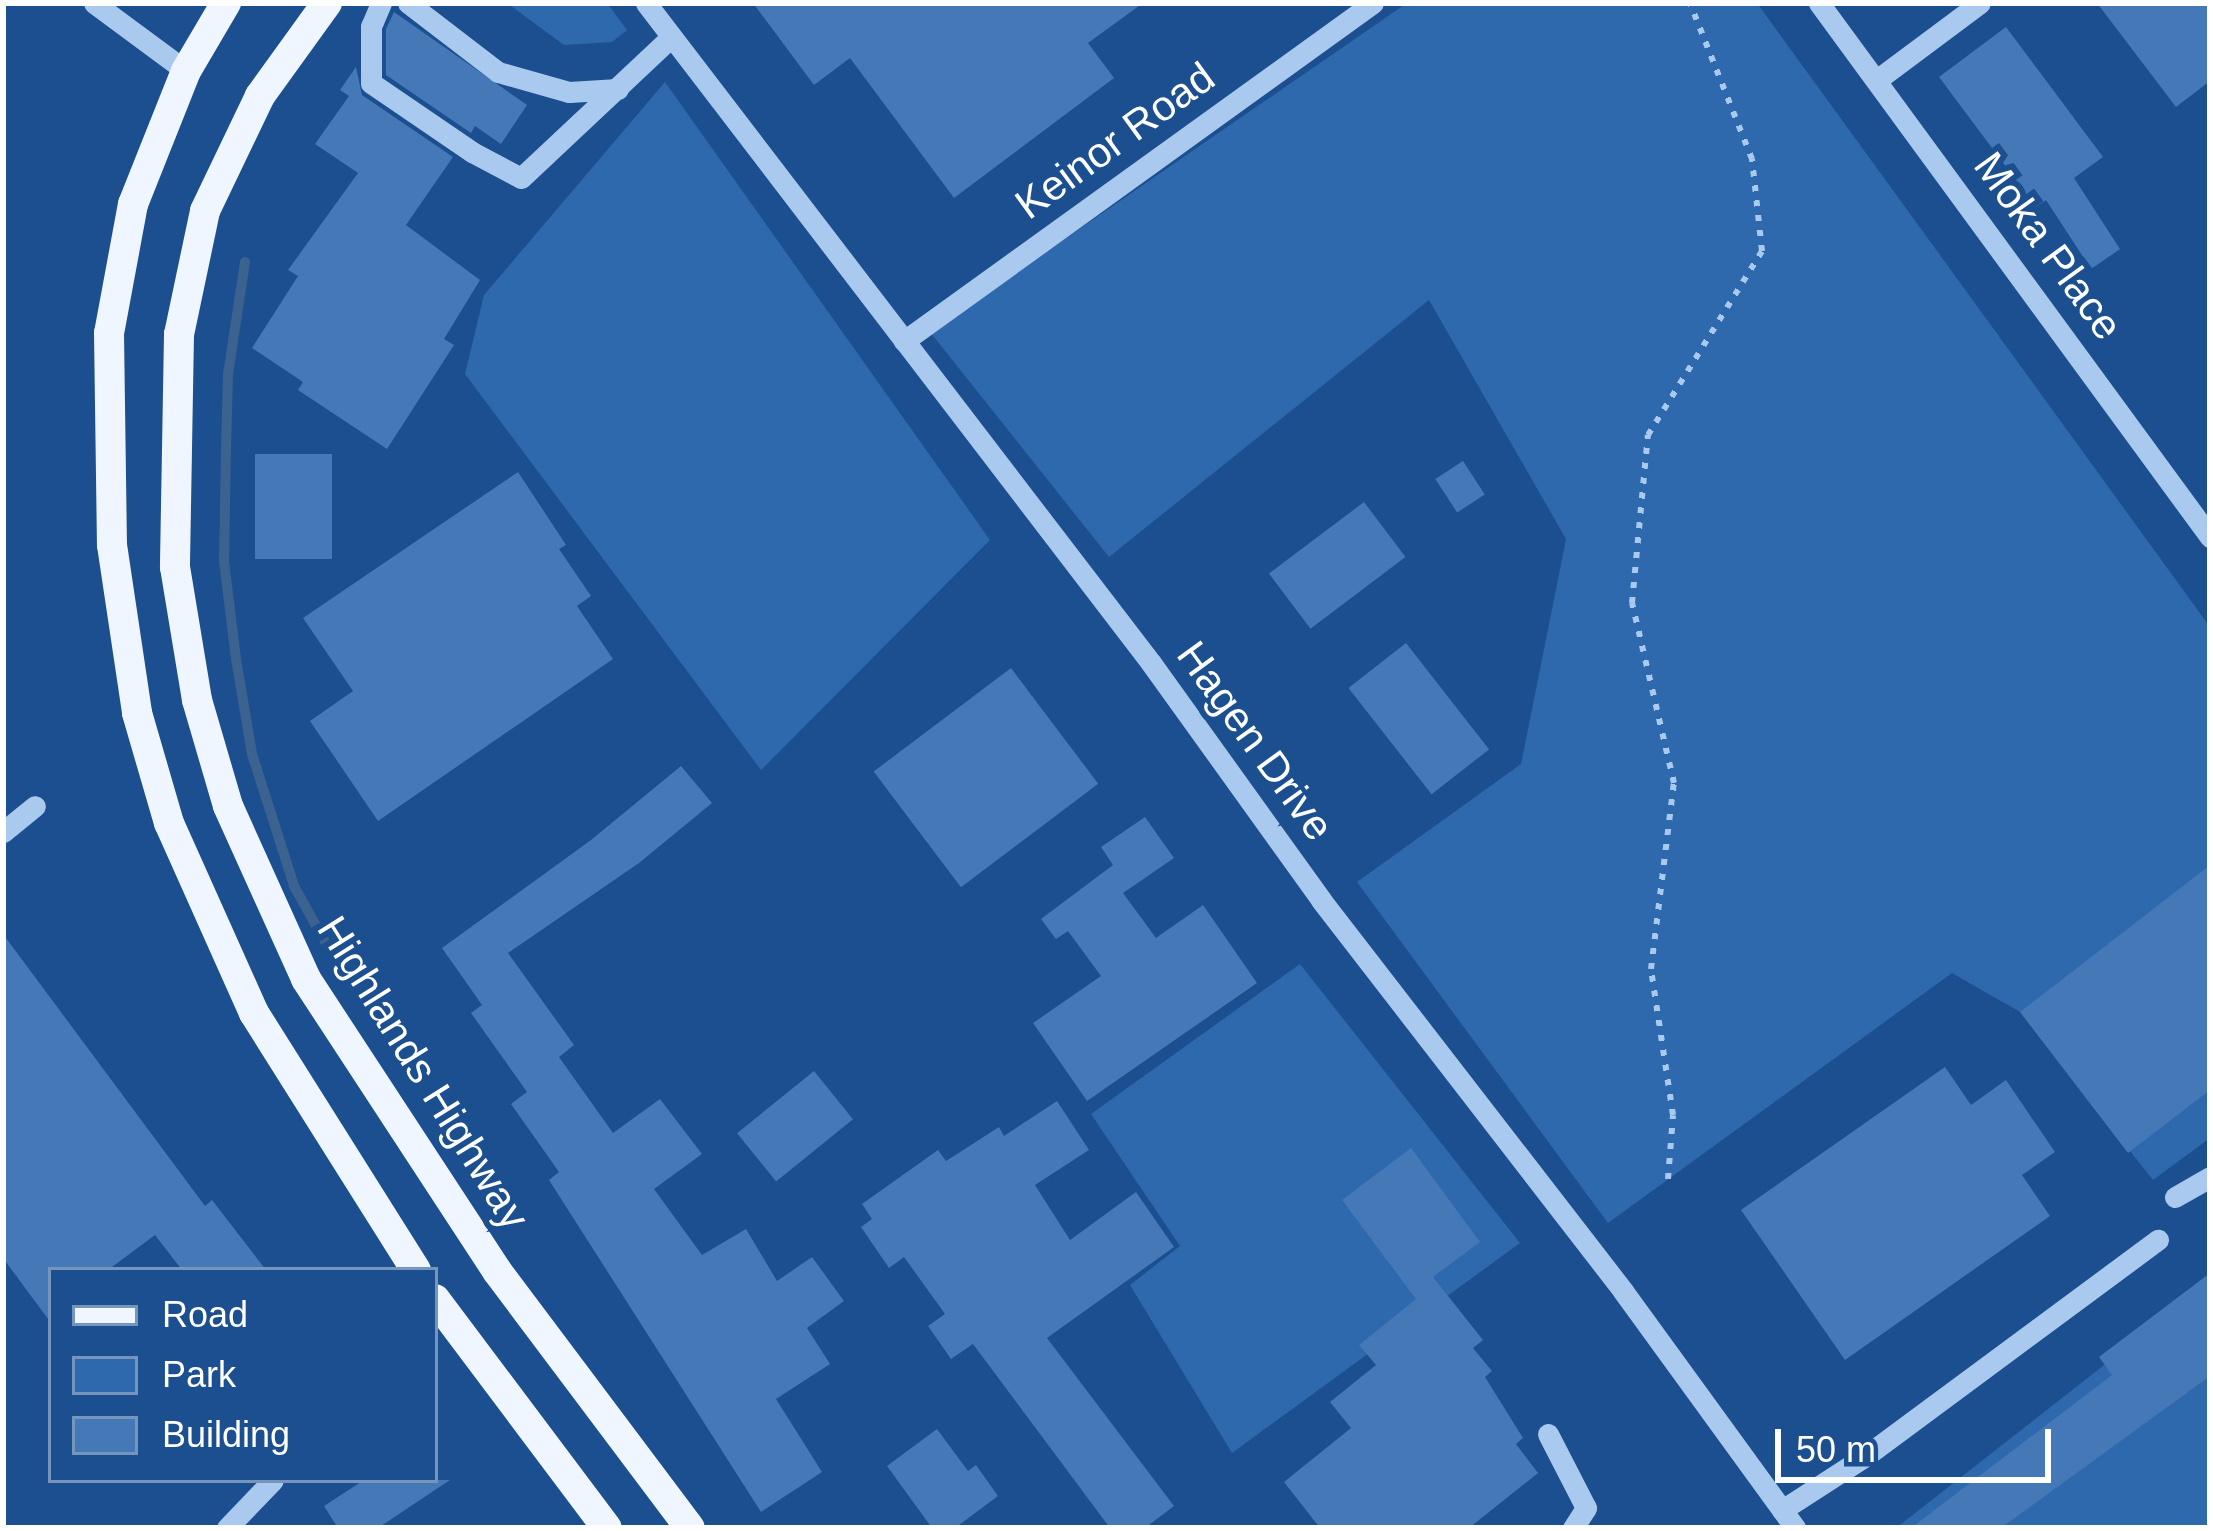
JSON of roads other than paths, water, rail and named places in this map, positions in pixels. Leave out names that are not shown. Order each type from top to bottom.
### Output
[{"type":"main road","points":[[226,3],[186,71],[134,204],[109,333],[112,545],[137,713],[169,823],[254,1013],[414,1267]]},
{"type":"main road","name":"Highlands Highway","points":[[327,3],[260,96],[205,211],[179,334],[175,567],[197,700],[228,806],[306,979],[497,1271],[690,1528]]},
{"type":"main road","points":[[441,1320],[607,1528]]},
{"type":"street","points":[[381,3],[370,26],[371,83],[472,152],[521,178],[670,38]]},
{"type":"street","points":[[408,3],[498,72],[568,92],[618,89]]},
{"type":"street","name":"Hagen Drive","points":[[646,3],[1151,663],[1321,899],[1624,1291],[1788,1519]]},
{"type":"street","name":"Keinor Road","points":[[904,341],[1373,3]]},
{"type":"street","name":"Moka Place","points":[[1819,3],[2210,537]]},
{"type":"street","points":[[1878,79],[1980,3]]},
{"type":"street","points":[[106,7],[186,71]]},
{"type":"street","points":[[3,832],[35,806]]},
{"type":"street","points":[[2175,1198],[2210,1177]]},
{"type":"street","points":[[1788,1519],[2158,1240]]},
{"type":"street","points":[[1548,1434],[1586,1508],[1574,1528]]},
{"type":"street","points":[[227,1528],[270,1483]]},
{"type":"waterway","points":[[245,262],[228,374],[226,449],[224,561],[236,659],[252,754],[294,886],[340,969]]}]
